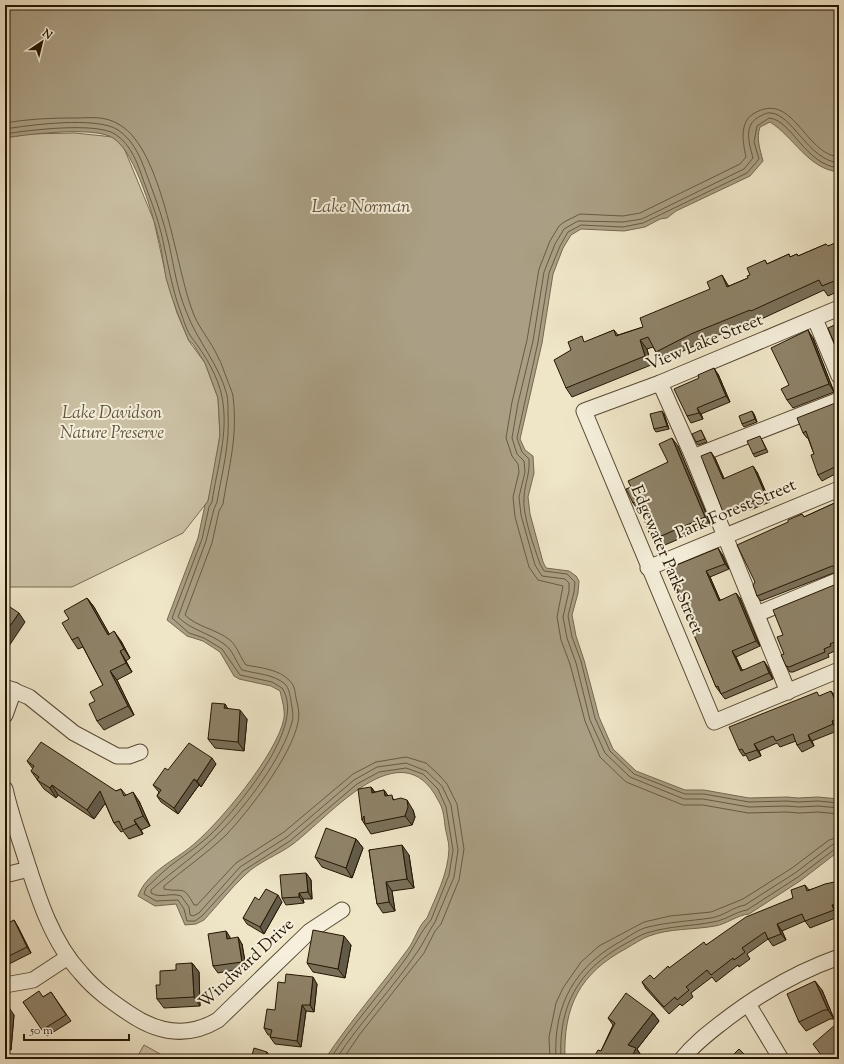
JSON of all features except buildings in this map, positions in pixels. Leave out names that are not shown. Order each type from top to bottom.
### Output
[{"type":"street","name":"View Lake Street","points":[[584,411],[660,383],[839,308]]},
{"type":"street","points":[[815,319],[839,376]]},
{"type":"street","points":[[660,383],[693,457],[788,692],[839,670]]},
{"type":"street","points":[[693,457],[839,400]]},
{"type":"street","name":"Edgewater Park Street","points":[[584,411],[648,568],[714,722],[788,692]]},
{"type":"street","name":"Park Forest Street","points":[[648,568],[839,489]]},
{"type":"street","points":[[757,614],[839,580]]},
{"type":"street","points":[[5,715],[9,689],[38,702],[74,733],[117,756],[129,756],[140,752]]},
{"type":"street","name":"Windward Drive","points":[[5,789],[29,869],[55,935],[68,957],[80,973],[105,997],[138,1020],[153,1027],[165,1031],[177,1032],[194,1030],[210,1025],[218,1020],[310,931],[342,910]]},
{"type":"street","points":[[5,875],[29,869]]},
{"type":"street","points":[[5,985],[32,980],[68,957]]},
{"type":"street","points":[[682,1059],[692,1046],[774,985],[813,966],[839,957]]},
{"type":"street","points":[[748,1004],[781,1059]]},
{"type":"green space","name":"Lake Davidson Nature Preserve","points":[[75,133],[113,137],[124,148],[154,221],[166,276],[177,313],[189,341],[205,363],[218,398],[220,435],[215,469],[208,501],[183,533],[72,587],[5,587],[5,138],[29,134]]},
{"type":"green space","points":[[144,1045],[169,1059],[136,1059]]},
{"type":"water","name":"Lake Norman","points":[[5,5],[839,5],[839,172],[828,170],[810,159],[779,128],[770,122],[760,127],[758,140],[763,161],[750,176],[676,211],[667,218],[660,219],[645,227],[624,231],[581,229],[571,235],[563,248],[553,274],[542,343],[520,439],[525,450],[533,456],[534,473],[528,497],[530,514],[543,562],[546,568],[569,571],[576,576],[579,581],[578,593],[572,615],[576,636],[599,717],[613,749],[636,771],[685,790],[704,790],[749,798],[818,797],[839,799],[839,851],[800,881],[749,914],[715,926],[657,933],[643,939],[597,968],[586,980],[571,1007],[565,1040],[565,1059],[325,1059],[410,945],[421,925],[427,918],[444,876],[448,858],[449,843],[441,806],[423,780],[405,773],[385,775],[365,785],[345,799],[293,844],[250,870],[204,920],[196,924],[185,925],[176,904],[155,906],[138,896],[147,881],[200,838],[230,807],[245,788],[271,750],[284,718],[284,708],[280,691],[271,686],[239,679],[234,676],[220,652],[203,641],[187,636],[167,620],[198,538],[205,505],[208,501],[220,435],[218,398],[205,363],[193,344],[189,341],[176,310],[166,278],[161,248],[149,205],[137,172],[121,146],[113,138],[104,134],[92,132],[61,132],[5,138]]}]
